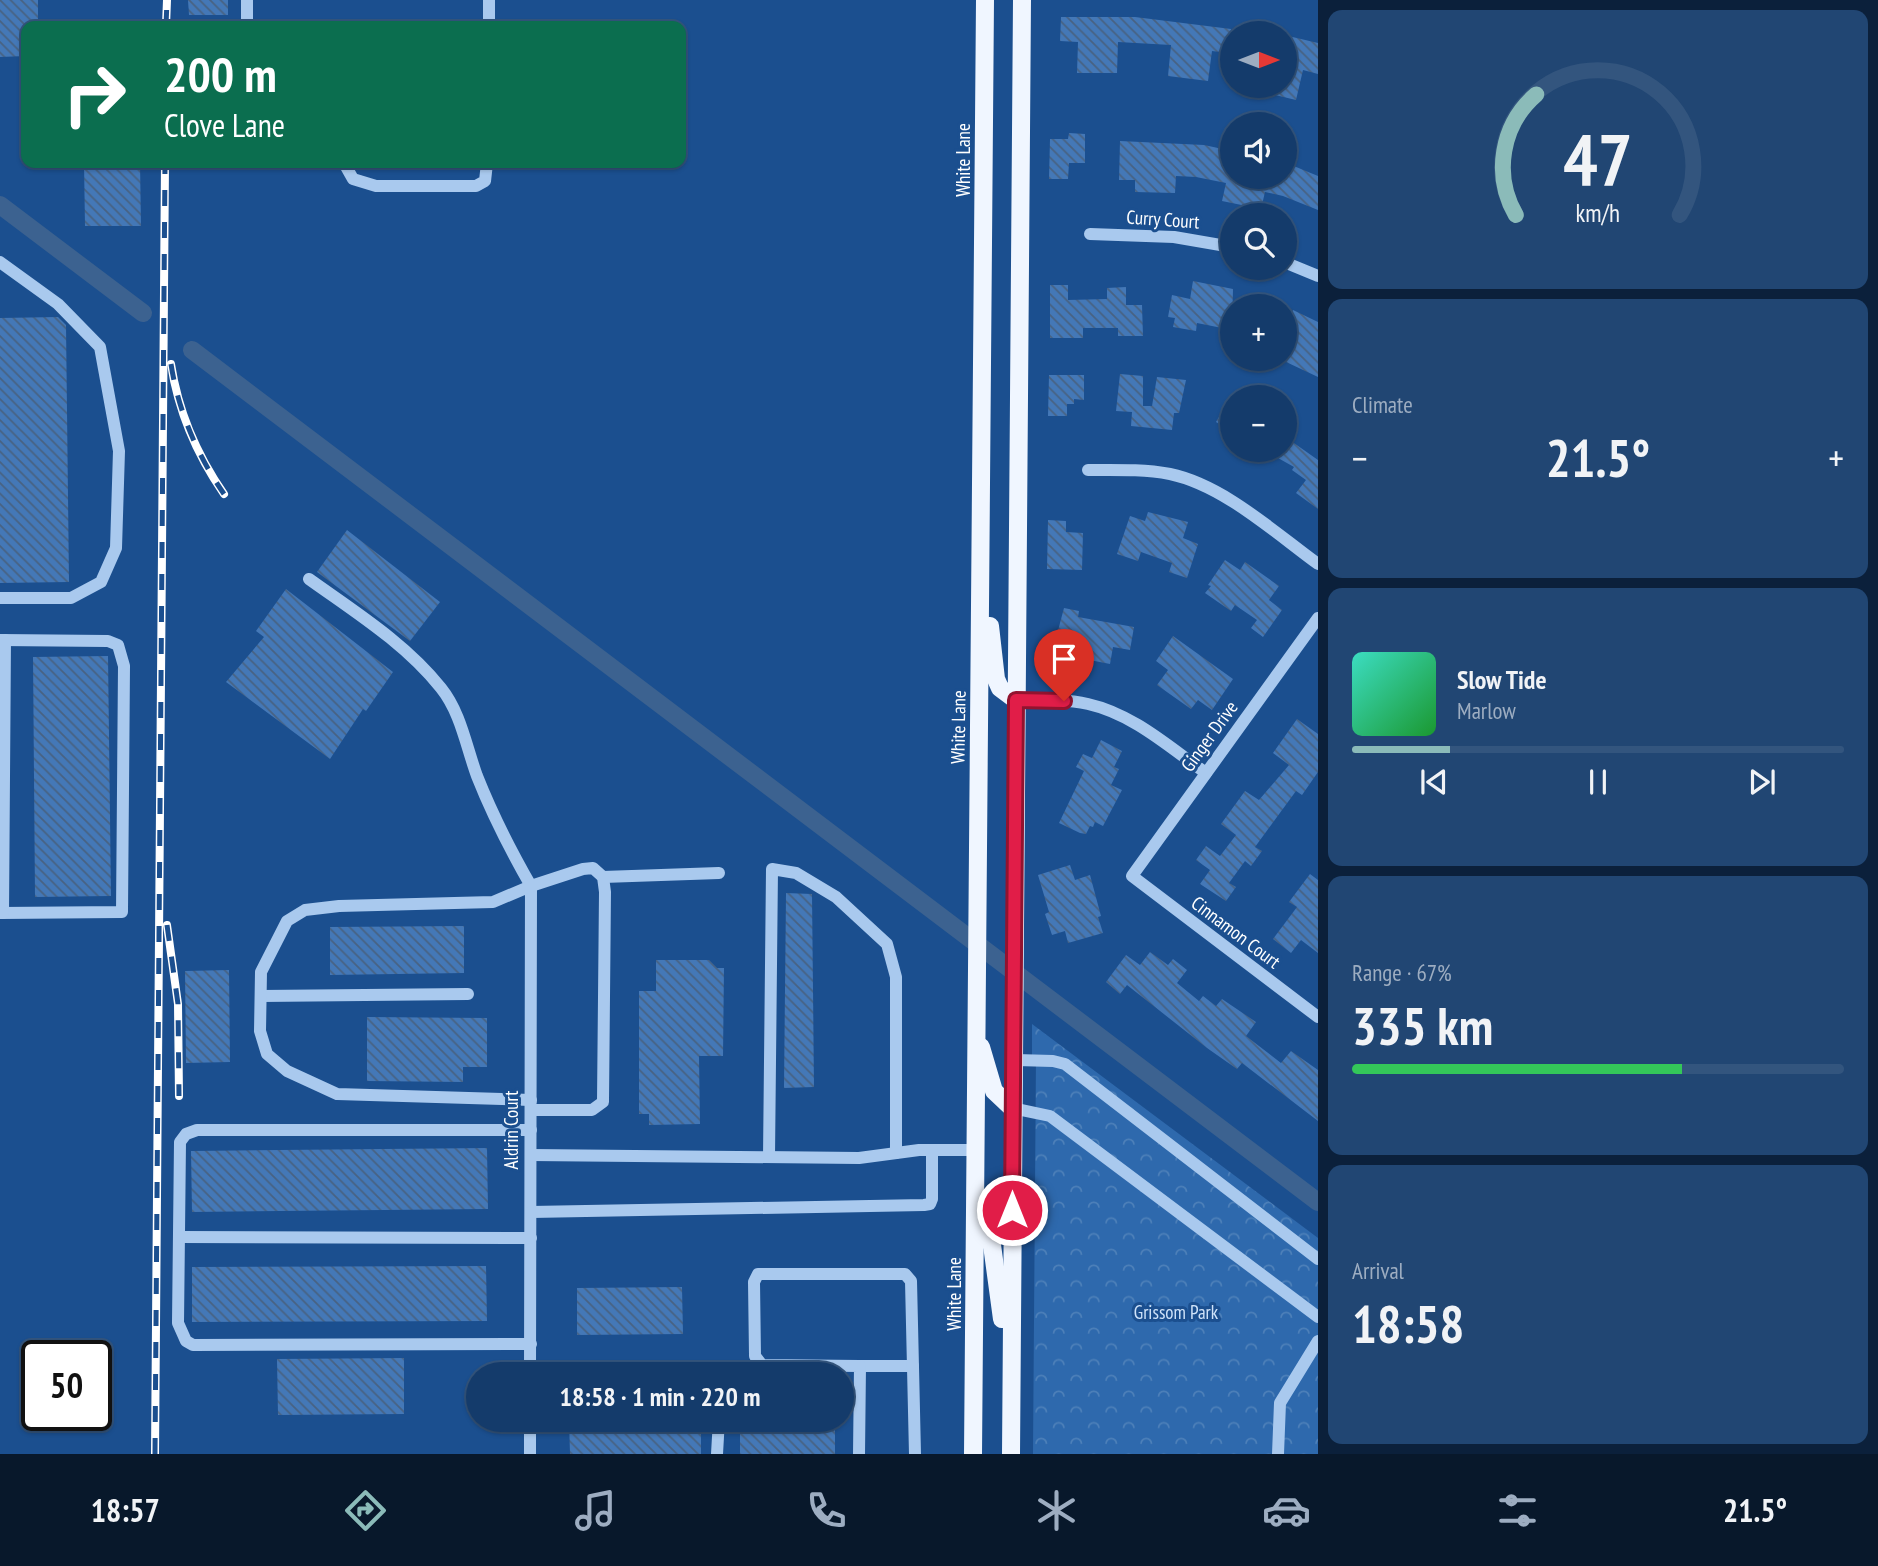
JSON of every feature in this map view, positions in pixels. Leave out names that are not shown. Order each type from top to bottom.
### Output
[{"type":"main road","name":"White Lane","points":[[974,1454],[976,902],[985,0]]},
{"type":"main road","points":[[1011,1454],[1021,0]]},
{"type":"main road","points":[[981,546],[996,679],[1000,688],[1016,700]]},
{"type":"main road","points":[[976,1023],[994,1091],[1012,1108]]},
{"type":"main road","points":[[975,1224],[992,1245],[1011,1389]]},
{"type":"street","points":[[247,0],[247,21]]},
{"type":"street","points":[[489,0],[489,21]]},
{"type":"street","points":[[347,168],[353,179],[376,186],[476,186],[485,181],[486,168]]},
{"type":"street","name":"Curry Court","points":[[1090,234],[1174,237],[1220,245]]},
{"type":"street","points":[[0,262],[58,304],[100,347],[119,451],[119,483],[116,548],[101,582],[71,598],[0,598]]},
{"type":"street","points":[[1297,267],[1318,276]]},
{"type":"street","points":[[1088,470],[1145,471],[1198,483],[1223,496],[1318,564]]},
{"type":"street","points":[[309,579],[403,648],[441,688],[458,716],[477,777],[505,841],[531,886]]},
{"type":"street","name":"Ginger Drive","points":[[1132,876],[1318,618]]},
{"type":"street","points":[[2,640],[108,641],[118,645],[121,652],[124,666],[123,908],[117,913],[1,913],[2,640]]},
{"type":"street","points":[[1016,700],[1089,704],[1115,713],[1134,722],[1206,773]]},
{"type":"street","points":[[593,868],[603,877],[603,1102],[592,1110],[337,1094],[287,1071],[267,1054],[260,1031],[261,972],[287,921],[305,910],[339,906],[493,902],[531,886],[583,869],[593,868]]},
{"type":"street","points":[[769,1157],[772,869],[796,873],[836,897],[887,944],[896,977],[896,1153]]},
{"type":"street","points":[[603,877],[719,873]]},
{"type":"street","name":"Cinnamon Court","points":[[1132,876],[1318,1017]]},
{"type":"street","name":"Aldrin Court","points":[[530,1362],[531,886]]},
{"type":"street","points":[[261,996],[468,993]]},
{"type":"street","points":[[1013,1060],[1065,1064],[1318,1259]]},
{"type":"street","points":[[1012,1108],[1050,1116],[1318,1317]]},
{"type":"street","points":[[531,1130],[197,1130],[186,1134],[180,1142],[178,1323],[186,1341],[194,1345],[531,1344]]},
{"type":"street","points":[[531,1155],[859,1158],[932,1150],[975,1150]]},
{"type":"street","points":[[531,1212],[925,1205],[930,1204],[932,1199],[932,1150]]},
{"type":"street","points":[[179,1237],[531,1238]]},
{"type":"street","points":[[760,1362],[755,1356],[754,1282],[758,1275],[905,1274],[911,1281],[915,1454]]},
{"type":"street","points":[[1278,1454],[1280,1403],[1318,1341]]},
{"type":"street","points":[[854,1366],[913,1366]]},
{"type":"street","points":[[859,1454],[860,1366]]},
{"type":"street","points":[[530,1432],[530,1454]]},
{"type":"street","points":[[718,1454],[719,1432]]},
{"type":"green space","name":"Grissom Park","points":[[1032,1024],[1318,1238],[1318,1454],[1033,1454],[1036,1057],[1032,1056]]},
{"type":"building","points":[[0,0],[38,0],[38,21],[21,21],[21,56],[0,57]]},
{"type":"building","points":[[188,0],[228,0],[228,15],[189,15]]},
{"type":"building","points":[[1061,17],[1135,17],[1220,28],[1220,52],[1212,51],[1208,81],[1168,76],[1171,45],[1118,42],[1117,73],[1077,73],[1078,42],[1060,41]]},
{"type":"building","points":[[1297,38],[1318,43],[1318,74],[1303,70],[1297,96]]},
{"type":"building","points":[[1069,133],[1085,134],[1085,163],[1069,163],[1068,179],[1049,179],[1050,139],[1068,139]]},
{"type":"building","points":[[1120,141],[1204,145],[1220,148],[1220,182],[1176,176],[1175,193],[1135,192],[1135,180],[1119,180]]},
{"type":"building","points":[[1297,167],[1318,176],[1318,210],[1265,192],[1262,203],[1222,201],[1225,189],[1297,189]]},
{"type":"building","points":[[84,168],[140,168],[141,226],[85,226]]},
{"type":"building","points":[[1193,281],[1233,289],[1233,294],[1220,294],[1220,328],[1197,323],[1196,331],[1173,327],[1175,318],[1168,317],[1172,295],[1190,299]]},
{"type":"building","points":[[1050,285],[1068,285],[1068,300],[1107,299],[1107,288],[1126,287],[1126,305],[1142,305],[1143,336],[1118,336],[1118,328],[1083,328],[1083,338],[1050,338]]},
{"type":"building","points":[[1297,312],[1318,322],[1318,377],[1297,367]]},
{"type":"building","points":[[58,317],[66,325],[69,582],[0,583],[0,318]]},
{"type":"building","points":[[1120,374],[1143,376],[1143,406],[1152,406],[1157,377],[1186,380],[1179,413],[1174,413],[1172,430],[1131,426],[1132,412],[1116,411]]},
{"type":"building","points":[[1049,375],[1084,375],[1084,400],[1074,399],[1074,404],[1067,404],[1067,416],[1048,416]]},
{"type":"building","points":[[1297,445],[1318,460],[1318,509],[1296,493],[1306,480],[1292,470],[1294,467],[1285,462],[1297,462]]},
{"type":"building","points":[[1148,512],[1188,522],[1183,538],[1198,544],[1187,578],[1169,572],[1172,563],[1141,552],[1138,561],[1117,554],[1130,516],[1145,521]]},
{"type":"building","points":[[1048,520],[1066,521],[1066,532],[1083,533],[1082,570],[1047,569]]},
{"type":"building","points":[[347,530],[440,602],[410,641],[317,572]]},
{"type":"building","points":[[1225,560],[1240,570],[1245,562],[1279,586],[1269,600],[1282,610],[1263,637],[1251,628],[1257,620],[1235,605],[1231,611],[1205,593]]},
{"type":"building","points":[[286,589],[393,672],[366,711],[363,709],[330,759],[226,682],[264,637],[256,631]]},
{"type":"building","points":[[1064,608],[1079,611],[1078,617],[1134,627],[1130,650],[1113,647],[1110,664],[1074,657],[1077,641],[1056,638]]},
{"type":"building","points":[[1173,636],[1233,679],[1212,710],[1198,700],[1191,709],[1157,685],[1168,670],[1156,661]]},
{"type":"building","points":[[108,656],[111,896],[35,897],[33,657]]},
{"type":"building","points":[[1297,719],[1318,734],[1318,772],[1302,795],[1296,791],[1255,847],[1262,851],[1251,866],[1245,861],[1229,883],[1236,887],[1226,901],[1200,884],[1210,870],[1196,860],[1206,846],[1220,856],[1236,835],[1221,824],[1245,791],[1259,800],[1289,765],[1273,753]]},
{"type":"building","points":[[1101,740],[1122,751],[1114,767],[1119,769],[1111,785],[1122,790],[1103,826],[1095,822],[1086,834],[1080,833],[1059,823],[1084,771],[1076,767],[1083,754],[1092,758]]},
{"type":"building","points":[[1070,865],[1075,880],[1090,875],[1103,933],[1068,943],[1065,931],[1052,935],[1045,914],[1049,912],[1038,875]]},
{"type":"building","points":[[1310,874],[1318,880],[1318,953],[1301,940],[1291,953],[1273,939],[1297,907],[1289,902]]},
{"type":"building","points":[[786,893],[812,894],[814,1087],[784,1088]]},
{"type":"building","points":[[464,926],[464,973],[330,975],[330,927]]},
{"type":"building","points":[[1150,952],[1168,965],[1173,959],[1187,970],[1177,983],[1199,1001],[1203,996],[1216,1006],[1222,999],[1256,1022],[1246,1036],[1281,1063],[1291,1051],[1318,1070],[1318,1121],[1242,1063],[1237,1069],[1207,1048],[1127,985],[1120,994],[1106,982],[1126,955],[1140,965]]},
{"type":"building","points":[[656,960],[709,960],[717,968],[724,968],[723,1056],[699,1056],[700,1124],[649,1125],[649,1114],[639,1114],[639,991],[656,991]]},
{"type":"building","points":[[229,970],[230,1062],[186,1063],[185,971]]},
{"type":"building","points":[[367,1017],[487,1018],[487,1067],[463,1067],[463,1082],[367,1081]]},
{"type":"building","points":[[487,1148],[488,1209],[192,1212],[191,1151]]},
{"type":"building","points":[[486,1266],[487,1321],[192,1322],[192,1267]]},
{"type":"building","points":[[682,1287],[683,1334],[577,1335],[577,1288]]},
{"type":"building","points":[[404,1358],[404,1414],[278,1415],[277,1359]]},
{"type":"building","points":[[569,1432],[701,1432],[701,1454],[570,1454]]},
{"type":"building","points":[[740,1432],[835,1432],[835,1454],[740,1454]]},
{"type":"waterway","points":[[0,205],[143,313]]},
{"type":"waterway","points":[[192,350],[1318,1202]]},
{"type":"railway","points":[[166,21],[167,0]]},
{"type":"railway","points":[[155,1454],[165,168]]},
{"type":"railway","points":[[171,364],[178,398],[190,432],[205,464],[224,494]]},
{"type":"railway","points":[[167,925],[178,1004],[179,1096]]},
{"type":"route","points":[[1012,1210],[1016,700],[1064,701]]}]
